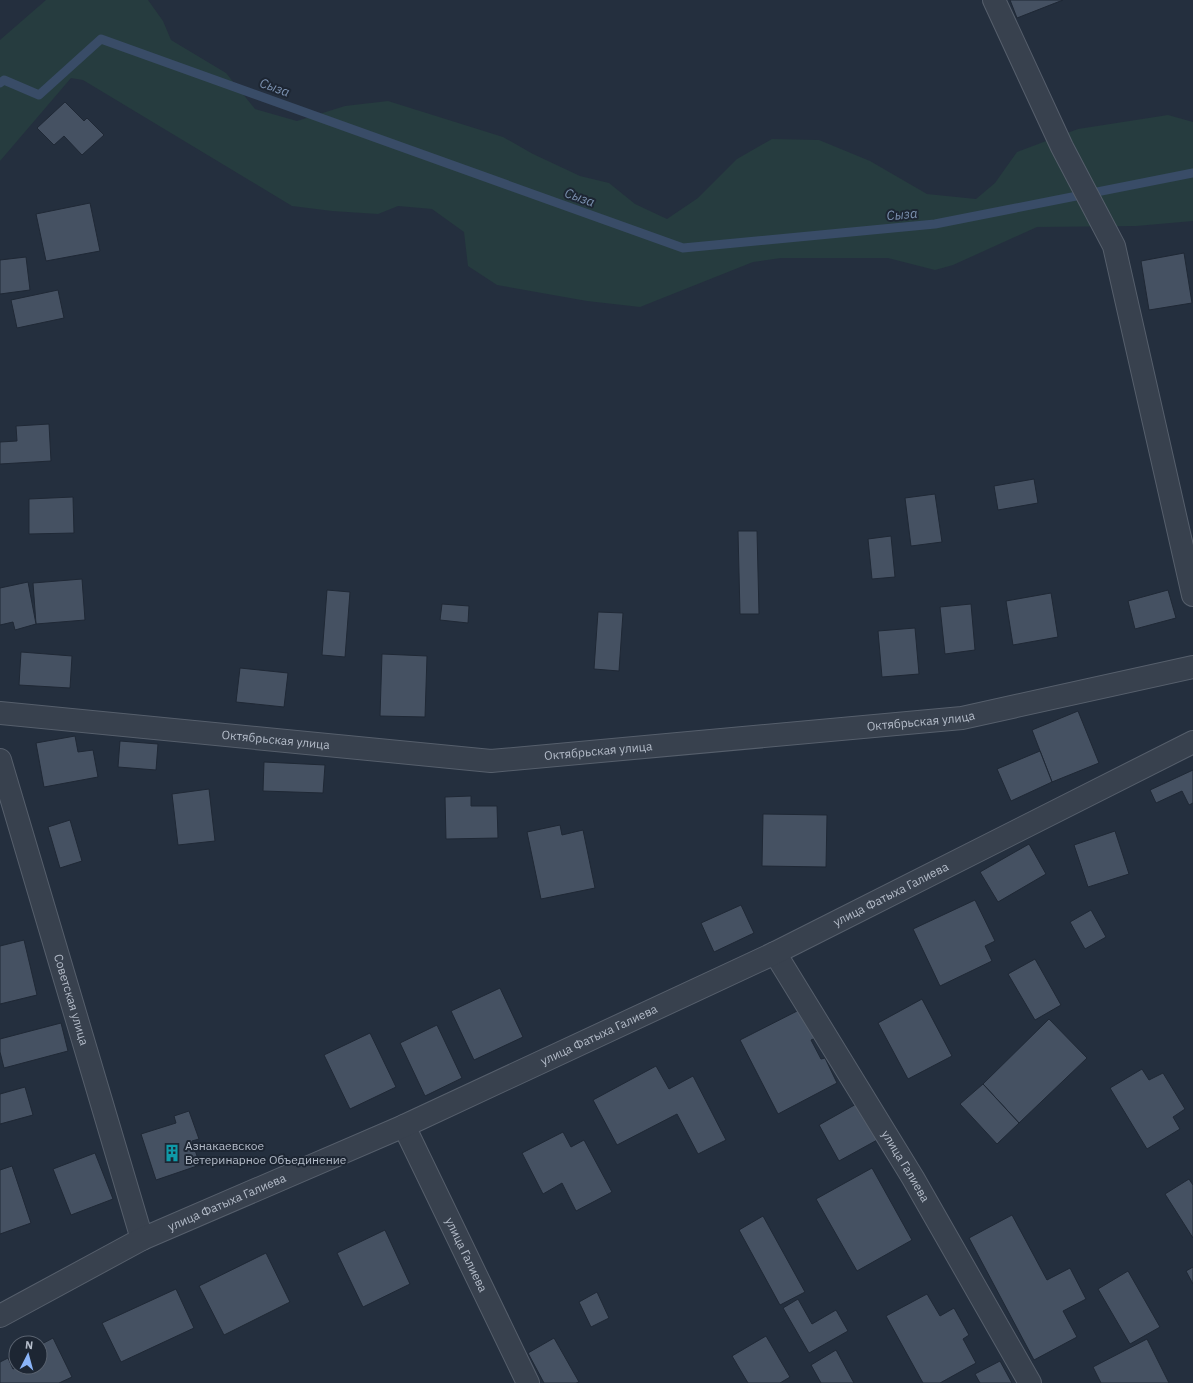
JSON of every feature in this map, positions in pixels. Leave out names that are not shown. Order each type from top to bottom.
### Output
[{"type":"street","points":[[994,0],[1062,147],[1114,246],[1189,552],[1193,595]]},
{"type":"street","name":"Октябрьская улица","points":[[0,713],[491,761],[962,718],[1193,668]]},
{"type":"street","name":"улица Фатыха Галиева","points":[[0,1316],[142,1239],[404,1126],[775,953],[1193,742]]},
{"type":"street","name":"Советская улица","points":[[0,760],[142,1239]]},
{"type":"street","name":"улица Галиева","points":[[775,953],[913,1178],[1030,1383]]},
{"type":"street","name":"улица Галиева","points":[[404,1126],[528,1383]]},
{"type":"green space","points":[[46,0],[148,0],[163,21],[171,40],[226,73],[255,109],[297,121],[345,106],[388,101],[503,137],[533,154],[580,176],[609,183],[635,204],[667,219],[698,198],[737,159],[772,139],[819,140],[870,161],[927,194],[976,199],[995,183],[1017,152],[1078,129],[1168,115],[1193,122],[1193,221],[1136,226],[1037,227],[953,265],[935,270],[888,258],[781,258],[753,262],[640,307],[587,301],[497,285],[468,266],[464,232],[432,209],[398,206],[378,214],[332,211],[292,206],[83,80],[71,78],[0,161],[0,40]]},
{"type":"building","points":[[1010,0],[1063,0],[1017,18]]},
{"type":"building","points":[[65,102],[84,121],[87,118],[104,135],[82,155],[64,136],[54,145],[37,128]]},
{"type":"building","points":[[90,203],[100,251],[46,261],[36,214]]},
{"type":"building","points":[[1184,253],[1192,303],[1149,310],[1141,261]]},
{"type":"building","points":[[26,257],[30,290],[0,294],[0,260]]},
{"type":"building","points":[[58,290],[64,318],[17,328],[11,300]]},
{"type":"building","points":[[49,424],[51,461],[0,464],[0,442],[17,441],[16,426]]},
{"type":"building","points":[[1034,479],[1038,503],[998,510],[994,486]]},
{"type":"building","points":[[935,494],[942,542],[911,546],[905,498]]},
{"type":"building","points":[[73,497],[74,533],[29,534],[29,499]]},
{"type":"building","points":[[738,531],[757,531],[759,614],[740,614]]},
{"type":"building","points":[[891,536],[895,577],[872,579],[868,539]]},
{"type":"building","points":[[82,579],[85,620],[36,624],[33,583]]},
{"type":"building","points":[[28,582],[36,624],[15,630],[13,622],[0,625],[0,588]]},
{"type":"building","points":[[327,590],[350,592],[345,657],[322,655]]},
{"type":"building","points":[[1168,590],[1176,618],[1135,629],[1128,601]]},
{"type":"building","points":[[1051,593],[1058,637],[1013,645],[1006,601]]},
{"type":"building","points":[[442,604],[469,606],[468,623],[440,620]]},
{"type":"building","points":[[971,604],[975,650],[945,654],[940,607]]},
{"type":"building","points":[[598,612],[623,613],[619,671],[594,669]]},
{"type":"building","points":[[915,628],[919,674],[882,677],[878,631]]},
{"type":"building","points":[[21,652],[72,656],[70,688],[19,685]]},
{"type":"building","points":[[382,654],[427,656],[425,717],[380,716]]},
{"type":"building","points":[[240,668],[288,673],[284,707],[236,702]]},
{"type":"building","points":[[1078,711],[1099,763],[1052,782],[1032,730]]},
{"type":"building","points":[[75,736],[78,752],[93,750],[98,777],[44,787],[36,743]]},
{"type":"building","points":[[120,741],[158,744],[156,770],[118,767]]},
{"type":"building","points":[[1040,751],[1052,782],[1011,801],[997,769]]},
{"type":"building","points":[[264,762],[325,765],[323,793],[263,791]]},
{"type":"building","points":[[1193,770],[1193,803],[1189,805],[1182,791],[1156,803],[1150,790]]},
{"type":"building","points":[[209,789],[215,841],[178,845],[172,794]]},
{"type":"building","points":[[471,796],[471,806],[497,806],[498,838],[446,839],[445,797]]},
{"type":"building","points":[[763,814],[827,815],[826,867],[762,866]]},
{"type":"building","points":[[70,820],[82,861],[60,868],[48,827]]},
{"type":"building","points":[[560,825],[562,835],[583,830],[595,888],[541,899],[527,832]]},
{"type":"building","points":[[1115,831],[1129,874],[1088,887],[1074,845]]},
{"type":"building","points":[[1029,844],[1046,874],[998,902],[980,872]]},
{"type":"building","points":[[975,900],[995,941],[985,946],[992,961],[940,986],[913,929]]},
{"type":"building","points":[[741,905],[754,933],[714,952],[701,923]]},
{"type":"building","points":[[1091,910],[1106,937],[1085,949],[1070,922]]},
{"type":"building","points":[[24,940],[37,995],[0,1004],[0,946]]},
{"type":"building","points":[[1035,959],[1061,1005],[1035,1020],[1008,974]]},
{"type":"building","points":[[500,988],[523,1037],[474,1060],[451,1011]]},
{"type":"building","points":[[922,999],[952,1056],[908,1079],[878,1023]]},
{"type":"building","points":[[803,1008],[818,1037],[811,1040],[821,1059],[825,1058],[837,1083],[778,1114],[740,1040]]},
{"type":"building","points":[[1049,1019],[1087,1058],[1019,1123],[983,1084]]},
{"type":"building","points":[[61,1023],[68,1051],[4,1068],[0,1052],[0,1039]]},
{"type":"building","points":[[437,1025],[462,1078],[425,1096],[400,1043]]},
{"type":"building","points":[[370,1033],[396,1087],[350,1109],[324,1055]]},
{"type":"building","points":[[656,1066],[669,1089],[693,1076],[726,1140],[698,1154],[677,1114],[617,1145],[593,1100]]},
{"type":"building","points":[[1142,1069],[1149,1080],[1163,1073],[1185,1109],[1173,1117],[1180,1129],[1147,1149],[1110,1088]]},
{"type":"building","points":[[983,1084],[1019,1123],[997,1144],[960,1104]]},
{"type":"building","points":[[25,1087],[33,1115],[0,1124],[0,1094]]},
{"type":"building","points":[[858,1103],[879,1139],[839,1161],[819,1125]]},
{"type":"building","name":"Азнакаевское Ветеринарное Объединение","points":[[189,1111],[199,1139],[192,1141],[200,1165],[156,1180],[141,1134],[176,1123],[174,1116]]},
{"type":"building","points":[[563,1132],[571,1147],[584,1140],[612,1192],[576,1211],[562,1183],[543,1194],[522,1153]]},
{"type":"building","points":[[95,1153],[113,1199],[71,1215],[53,1169]]},
{"type":"building","points":[[12,1166],[31,1223],[0,1234],[0,1170]]},
{"type":"building","points":[[872,1168],[912,1240],[857,1271],[816,1199]]},
{"type":"building","points":[[1189,1179],[1193,1185],[1193,1238],[1165,1194]]},
{"type":"building","points":[[1012,1215],[1047,1280],[1070,1268],[1086,1299],[1063,1311],[1077,1337],[1034,1360],[969,1238]]},
{"type":"building","points":[[763,1216],[805,1292],[780,1305],[739,1230]]},
{"type":"building","points":[[385,1230],[410,1284],[363,1307],[337,1253]]},
{"type":"building","points":[[266,1253],[290,1302],[224,1335],[199,1286]]},
{"type":"building","points":[[1193,1267],[1193,1284],[1186,1271]]},
{"type":"building","points":[[1128,1271],[1160,1327],[1130,1344],[1098,1289]]},
{"type":"building","points":[[176,1289],[194,1328],[121,1362],[102,1323]]},
{"type":"building","points":[[597,1292],[609,1318],[591,1327],[579,1302]]},
{"type":"building","points":[[927,1294],[940,1316],[954,1308],[969,1335],[963,1339],[976,1363],[940,1383],[923,1383],[886,1316]]},
{"type":"building","points":[[798,1299],[812,1324],[836,1310],[848,1331],[809,1353],[783,1308]]},
{"type":"building","points":[[766,1336],[790,1377],[780,1383],[748,1383],[732,1356]]},
{"type":"building","points":[[53,1338],[72,1377],[59,1383],[0,1383],[0,1362],[8,1358],[8,1375],[48,1375],[48,1341]]},
{"type":"building","points":[[554,1338],[579,1382],[544,1383],[528,1353]]},
{"type":"building","points":[[1147,1339],[1169,1383],[1101,1383],[1093,1367]]},
{"type":"building","points":[[836,1350],[854,1383],[821,1383],[811,1365]]},
{"type":"building","points":[[1000,1361],[1012,1383],[980,1383],[975,1374]]},
{"type":"waterway","name":"Сыза","points":[[0,83],[4,80],[39,95],[101,39],[683,248],[935,224],[1193,173]]},
{"type":"place","name":"Азнакаевское Ветеринарное Объединение","points":[[172,1153]]}]
